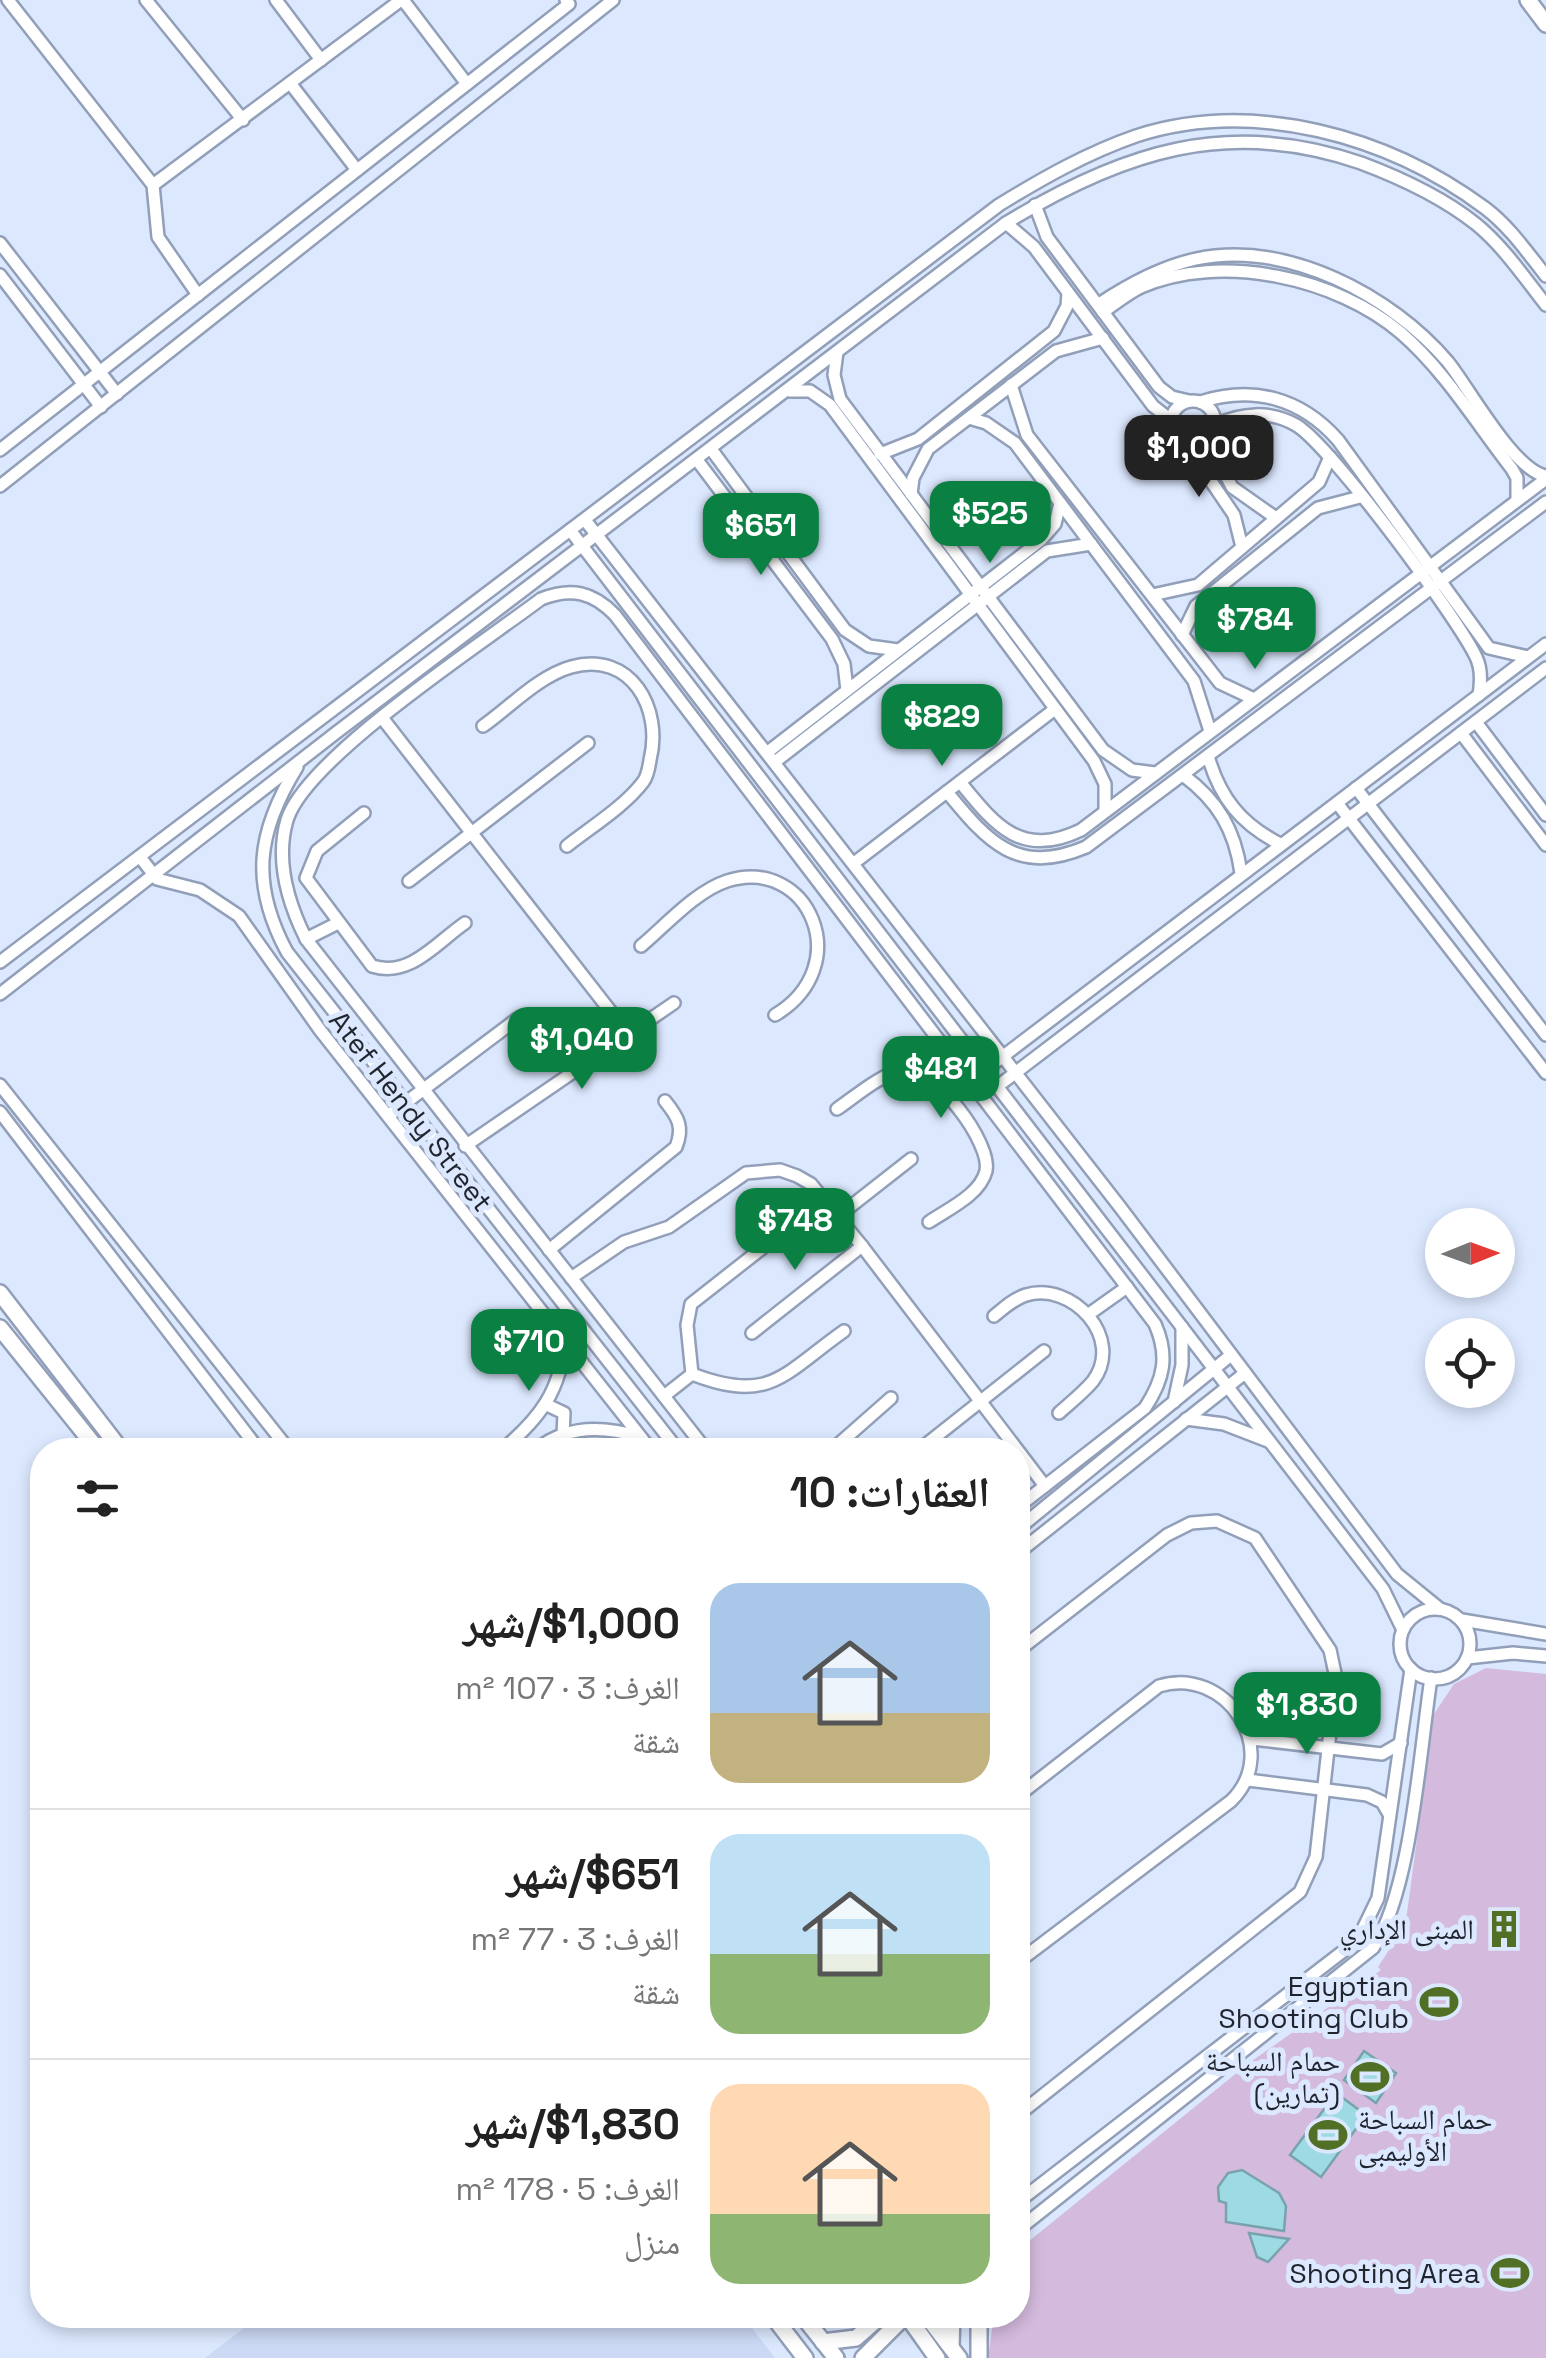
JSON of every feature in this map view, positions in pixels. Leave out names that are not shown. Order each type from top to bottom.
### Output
[{"type":"main road","points":[[1528,0],[1546,24]]},
{"type":"main road","points":[[0,1293],[111,1438]]},
{"type":"main road","points":[[0,1328],[88,1438]]},
{"type":"main road","points":[[57,1400],[69,1398],[71,1388]]},
{"type":"main road","points":[[83,1432],[86,1422],[98,1421]]},
{"type":"main road","points":[[782,2328],[805,2358]]},
{"type":"main road","points":[[812,2328],[836,2358]]},
{"type":"main road","points":[[823,2342],[856,2338],[879,2328]]},
{"type":"main road","points":[[863,2358],[893,2328]]},
{"type":"main road","points":[[913,2328],[937,2358]]},
{"type":"main road","points":[[920,2328],[955,2353]]},
{"type":"main road","points":[[953,2328],[955,2353]]},
{"type":"main road","points":[[978,2358],[979,2328]]},
{"type":"street","points":[[8,0],[153,185],[158,237],[198,295]]},
{"type":"street","points":[[146,0],[243,120]]},
{"type":"street","points":[[276,0],[321,60]]},
{"type":"street","points":[[153,185],[402,0],[467,84]]},
{"type":"street","points":[[0,450],[569,4],[566,0]]},
{"type":"street","points":[[0,486],[613,0]]},
{"type":"street","points":[[290,83],[357,170]]},
{"type":"street","points":[[0,962],[1000,205],[1058,170],[1140,135],[1228,122],[1272,122],[1357,142],[1408,160],[1487,209],[1546,276]]},
{"type":"street","points":[[0,994],[303,758],[1006,223],[1105,168],[1186,145],[1270,141],[1314,149],[1400,177],[1476,224],[1546,305]]},
{"type":"street","points":[[1035,205],[1046,238],[1158,386],[1172,397],[1210,408],[1215,425]]},
{"type":"street","points":[[1006,223],[1034,247],[1152,406],[1171,420]]},
{"type":"street","points":[[0,242],[117,394]]},
{"type":"street","points":[[960,782],[991,820],[1018,837],[1034,841],[1066,837],[1420,576],[1546,478],[1521,462],[1448,363],[1414,326],[1378,298],[1341,282],[1265,260],[1198,259],[1138,279],[1101,308]]},
{"type":"street","points":[[1101,308],[1141,287],[1195,275],[1262,275],[1337,293],[1403,334],[1512,469],[1519,489],[1517,500]]},
{"type":"street","points":[[0,276],[101,407]]},
{"type":"street","points":[[880,454],[918,439],[1054,331],[1067,306],[1068,292]]},
{"type":"street","points":[[911,494],[913,478],[928,449],[1056,351],[1102,338]]},
{"type":"street","points":[[838,350],[834,375],[840,400],[911,494],[1101,772],[1105,810]]},
{"type":"street","points":[[1011,384],[1027,435],[1220,683],[1254,699]]},
{"type":"street","points":[[786,392],[810,391],[830,405],[1103,750],[1121,766],[1155,773]]},
{"type":"street","points":[[1242,547],[1234,515],[1185,443],[1172,432],[1171,420],[1178,406],[1233,394],[1267,396],[1314,416],[1338,440],[1489,648],[1528,657]]},
{"type":"street","points":[[1185,443],[1207,439],[1215,425],[1242,415],[1271,416],[1298,426],[1330,457],[1430,588],[1477,658],[1479,695]]},
{"type":"street","points":[[969,418],[1002,432],[1015,444],[1194,681],[1210,732]]},
{"type":"street","points":[[1207,439],[1232,487],[1276,518]]},
{"type":"street","points":[[711,449],[845,630],[870,646],[898,650]]},
{"type":"street","points":[[1152,595],[1198,586],[1319,482],[1330,457]]},
{"type":"street","points":[[697,460],[832,639],[844,664],[847,690]]},
{"type":"street","points":[[1182,635],[1196,606],[1318,508],[1360,497]]},
{"type":"street","points":[[946,792],[982,835],[1000,848],[1044,859],[1086,847],[1546,502]]},
{"type":"street","points":[[773,756],[979,596],[1048,533],[1060,503]]},
{"type":"street","points":[[585,520],[773,756],[1397,1574],[1462,1620],[1546,1634]]},
{"type":"street","points":[[570,530],[1383,1590],[1403,1630],[1402,1655],[1411,1669],[1431,1678],[1452,1674],[1467,1658],[1469,1634],[1462,1620]]},
{"type":"street","points":[[773,756],[898,650],[979,596],[1047,551],[1091,544]]},
{"type":"street","points":[[697,1438],[306,939],[285,887],[282,852],[287,820],[318,770],[542,599],[555,594],[588,594],[603,603],[1127,1287],[1162,1342],[1164,1362],[1159,1387],[1145,1408],[1030,1498]]},
{"type":"street","points":[[985,1070],[1546,644]]},
{"type":"street","points":[[483,726],[557,672],[573,666],[607,666],[638,682],[654,720],[655,741],[645,780],[567,846]]},
{"type":"street","points":[[998,1086],[1546,668]]},
{"type":"street","points":[[638,682],[655,669]]},
{"type":"street","points":[[854,863],[1055,708]]},
{"type":"street","points":[[384,718],[611,1012],[622,1040]]},
{"type":"street","points":[[1476,722],[1546,814],[1530,824]]},
{"type":"street","points":[[1462,732],[1544,839]]},
{"type":"street","points":[[293,741],[302,750],[303,758]]},
{"type":"street","points":[[410,880],[588,743]]},
{"type":"street","points":[[1208,756],[1225,800],[1240,818],[1280,844]]},
{"type":"street","name":"Atef Hendy Street","points":[[303,758],[264,833],[262,862],[269,909],[296,965],[669,1438]]},
{"type":"street","points":[[1183,775],[1202,789],[1230,827],[1242,873]]},
{"type":"street","points":[[1356,788],[1546,1035]]},
{"type":"street","points":[[1338,803],[1546,1073]]},
{"type":"street","points":[[364,813],[317,851],[306,868],[311,887],[372,966],[384,970],[411,964],[464,923]]},
{"type":"street","points":[[140,856],[152,875]]},
{"type":"street","name":"Atef Hendy Street","points":[[152,875],[211,895],[239,916],[388,1116],[640,1437]]},
{"type":"street","points":[[641,946],[716,885],[732,879],[766,880],[796,896],[808,910],[819,949],[816,970],[807,989],[775,1015]]},
{"type":"street","points":[[808,910],[828,895]]},
{"type":"street","points":[[306,939],[338,923]]},
{"type":"street","points":[[465,1146],[674,1003]]},
{"type":"street","points":[[388,1116],[517,1018]]},
{"type":"street","points":[[837,1109],[891,1074],[909,1069],[927,1073],[961,1113],[984,1148],[986,1172],[973,1192],[929,1222]]},
{"type":"street","points":[[0,1085],[279,1438]]},
{"type":"street","points":[[961,1113],[980,1096]]},
{"type":"street","points":[[549,1250],[676,1147],[679,1119],[665,1101]]},
{"type":"street","points":[[0,1112],[249,1438]]},
{"type":"street","points":[[837,1216],[911,1159]]},
{"type":"street","points":[[571,1278],[624,1242],[656,1234],[746,1173],[780,1170],[810,1184],[1008,1438]]},
{"type":"street","points":[[692,1374],[686,1324],[691,1304],[770,1242]]},
{"type":"street","points":[[752,1333],[862,1246]]},
{"type":"street","points":[[1088,1314],[1127,1287]]},
{"type":"street","points":[[994,1316],[1013,1300],[1045,1292],[1062,1295],[1088,1314],[1100,1340],[1099,1367],[1094,1380],[1059,1413]]},
{"type":"street","points":[[1174,1402],[1182,1365],[1182,1327]]},
{"type":"street","points":[[692,1374],[732,1388],[766,1386],[844,1331]]},
{"type":"street","points":[[514,1438],[547,1405],[558,1380],[564,1340]]},
{"type":"street","points":[[934,1438],[1044,1351]]},
{"type":"street","points":[[1030,1519],[1232,1355]]},
{"type":"street","points":[[1030,1543],[1245,1373]]},
{"type":"street","points":[[664,1396],[692,1374]]},
{"type":"street","points":[[846,1438],[892,1398]]},
{"type":"street","points":[[547,1405],[564,1414],[563,1435]]},
{"type":"street","points":[[1186,1420],[1224,1424],[1272,1444]]},
{"type":"street","points":[[558,1438],[607,1429],[640,1437]]},
{"type":"street","points":[[1030,1466],[1045,1486]]},
{"type":"street","points":[[1030,1641],[1167,1535],[1191,1524],[1227,1523],[1255,1538],[1330,1650],[1336,1678],[1316,1857],[1291,1902],[1030,2106]]},
{"type":"street","points":[[1403,1630],[1414,1616],[1440,1608]]},
{"type":"street","points":[[1467,1658],[1514,1653],[1546,1656]]},
{"type":"street","points":[[1030,2193],[1346,1949],[1363,1930],[1378,1898],[1411,1669]]},
{"type":"street","points":[[1030,2221],[1365,1958],[1378,1941],[1399,1887],[1431,1678]]},
{"type":"street","points":[[1030,1787],[1158,1686],[1170,1683],[1204,1685],[1224,1696],[1252,1740],[1248,1780],[1232,1800],[1030,1953]]},
{"type":"street","points":[[1252,1740],[1382,1754],[1400,1743]]},
{"type":"street","points":[[1248,1780],[1375,1798],[1390,1815]]},
{"type":"street","points":[[1363,1930],[1378,1941]]},
{"type":"street","points":[[1107,2134],[1120,2151]]},
{"type":"shaded area","name":"Egyptian Shooting Club","points":[[1486,1668],[1546,1674],[1546,2358],[988,2358],[992,2328],[1030,2328],[1030,2240],[1249,2063],[1381,1970],[1378,1967],[1402,1930],[1407,1913],[1434,1714],[1454,1684]]},
{"type":"shaded area","name":"حمام السباحة (تمارين)","points":[[1364,2051],[1396,2073],[1376,2103],[1344,2080]]},
{"type":"shaded area","name":"حمام السباحة الأوليمبى","points":[[1336,2093],[1366,2115],[1321,2177],[1290,2155]]},
{"type":"shaded area","points":[[1242,2170],[1279,2193],[1286,2206],[1284,2231],[1226,2222],[1226,2203],[1219,2201],[1218,2187],[1228,2173]]},
{"type":"shaded area","points":[[1249,2233],[1289,2239],[1268,2262],[1257,2257]]},
{"type":"shaded area","points":[[244,2328],[752,2328],[775,2358],[205,2358]]},
{"type":"place","name":"المبنى الإداري","points":[[1504,1929]]},
{"type":"place","name":"Egyptian Shooting Club","points":[[1439,2002]]},
{"type":"place","name":"حمام السباحة (تمارين)","points":[[1370,2077]]},
{"type":"place","name":"حمام السباحة الأوليمبى","points":[[1328,2135]]},
{"type":"place","name":"Shooting Area","points":[[1510,2273]]}]
